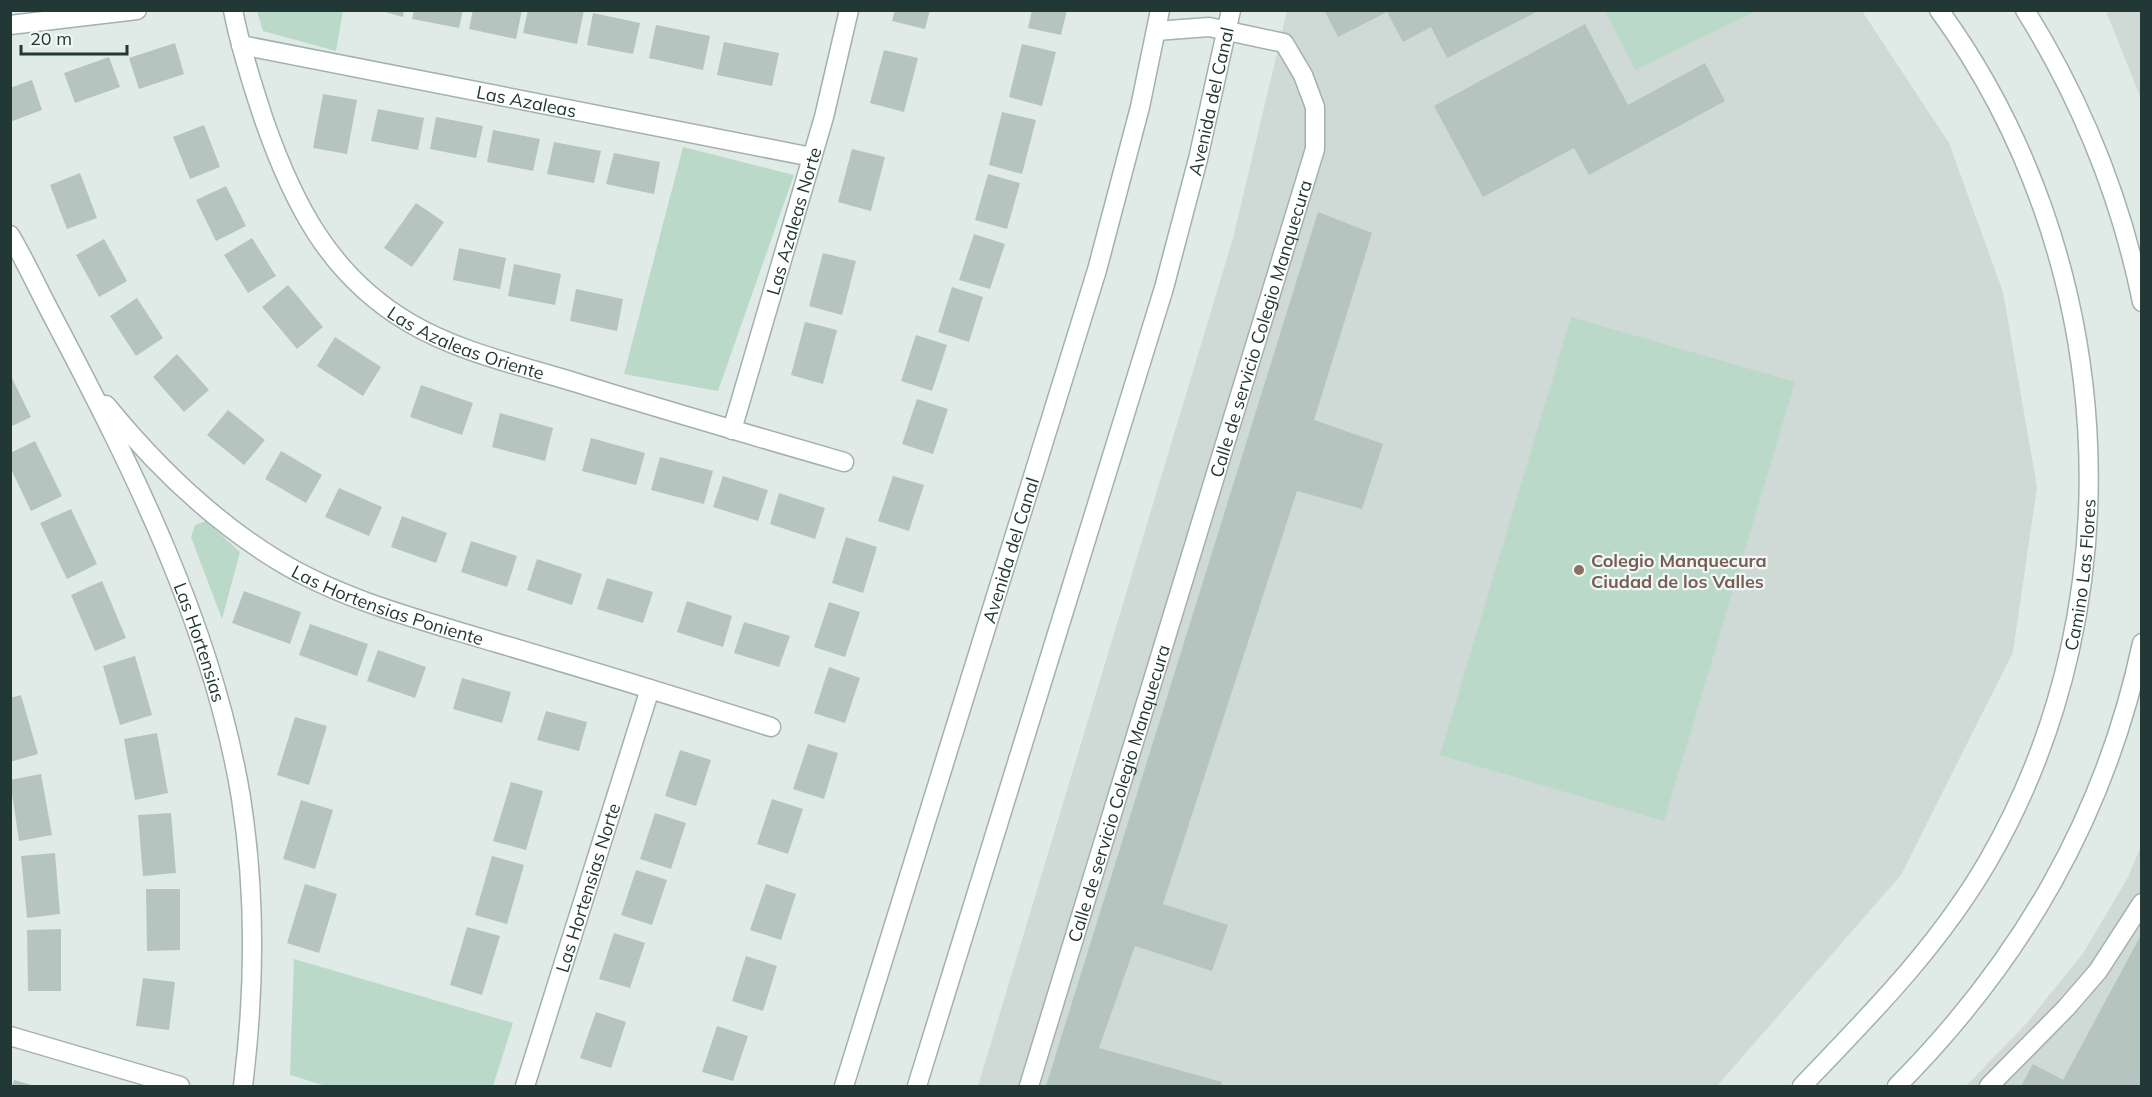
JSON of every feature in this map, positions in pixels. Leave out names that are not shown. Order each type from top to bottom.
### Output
[{"type":"street","points":[[10,25],[137,10]]},
{"type":"street","name":"Las Azaleas Oriente","points":[[233,10],[241,45],[274,149],[300,207],[335,260],[381,304],[417,327],[467,348],[844,462]]},
{"type":"street","name":"Las Azaleas Norte","points":[[732,430],[812,157],[849,10]]},
{"type":"street","name":"Avenida del Canal","points":[[844,1086],[1097,270],[1140,107],[1160,10]]},
{"type":"street","name":"Avenida del Canal","points":[[917,1086],[1164,288],[1198,159],[1231,10]]},
{"type":"street","name":"Camino Las Flores","points":[[1802,1086],[1909,973],[1947,924],[1989,859],[2028,781],[2057,699],[2073,633],[2084,567],[2089,507],[2090,447],[2085,384],[2076,322],[2063,268],[2046,215],[2024,160],[1971,59],[1939,10]]},
{"type":"street","points":[[2025,10],[2049,49],[2090,133],[2122,224],[2142,302]]},
{"type":"street","name":"Calle de servicio Colegio Manquecura","points":[[1029,1086],[1314,149],[1315,107],[1303,75],[1284,43],[1228,29],[1190,27],[1156,31]]},
{"type":"street","name":"Las Azaleas","points":[[241,45],[812,157]]},
{"type":"street","name":"Las Hortensias","points":[[10,235],[79,363],[187,605],[212,677],[233,758],[247,844],[253,936],[250,1017],[243,1086]]},
{"type":"street","name":"Las Hortensias Poniente","points":[[79,363],[104,401],[163,470],[196,501],[277,560],[326,586],[399,613],[771,727]]},
{"type":"street","points":[[1897,1086],[1938,1044],[2000,968],[2063,866],[2104,773],[2122,721],[2142,644]]},
{"type":"street","name":"Las Hortensias Norte","points":[[525,1086],[650,689]]},
{"type":"street","points":[[1989,1086],[2066,1008],[2098,971],[2142,903]]},
{"type":"street","points":[[10,1036],[180,1086]]},
{"type":"shaded area","name":"Colegio Manquecura Ciudad de los Valles","points":[[1287,11],[1862,11],[1949,143],[2003,292],[2037,487],[2013,652],[1901,875],[1717,1086],[978,1086],[1233,238]]},
{"type":"shaded area","points":[[2106,11],[2141,11],[2141,99]]},
{"type":"shaded area","points":[[2141,846],[2141,1086],[1966,1086],[2026,1024],[2084,952],[2128,877]]},
{"type":"green space","points":[[257,11],[343,11],[336,51],[263,31]]},
{"type":"green space","points":[[1605,11],[1756,11],[1635,70]]},
{"type":"green space","points":[[683,147],[794,175],[718,391],[624,374]]},
{"type":"green space","points":[[1571,317],[1795,382],[1664,821],[1440,755]]},
{"type":"green space","points":[[206,521],[240,552],[222,619],[191,537],[195,525]]},
{"type":"green space","points":[[294,959],[513,1023],[493,1086],[326,1086],[290,1075]]},
{"type":"building","points":[[378,10],[404,10],[403,17]]},
{"type":"building","points":[[414,10],[463,10],[459,28],[412,19]]},
{"type":"building","points":[[473,10],[522,10],[516,39],[469,29]]},
{"type":"building","points":[[528,10],[584,10],[577,44],[523,33]]},
{"type":"building","points":[[895,10],[930,10],[925,29],[892,21]]},
{"type":"building","points":[[1032,10],[1067,10],[1061,35],[1028,28]]},
{"type":"building","points":[[1324,10],[1540,10],[1447,58],[1431,27],[1403,42],[1387,12],[1338,37]]},
{"type":"building","points":[[593,13],[640,23],[633,54],[587,45]]},
{"type":"building","points":[[1585,24],[1628,105],[1705,63],[1725,101],[1589,175],[1574,148],[1483,197],[1434,106]]},
{"type":"building","points":[[656,25],[710,36],[703,70],[649,58]]},
{"type":"building","points":[[724,42],[779,53],[772,86],[717,75]]},
{"type":"building","points":[[175,43],[184,74],[139,89],[129,58]]},
{"type":"building","points":[[1022,44],[1056,52],[1042,106],[1009,97]]},
{"type":"building","points":[[884,50],[918,58],[904,112],[870,103]]},
{"type":"building","points":[[109,57],[120,87],[75,103],[64,73]]},
{"type":"building","points":[[32,80],[42,110],[10,122],[10,88]]},
{"type":"building","points":[[323,94],[357,100],[347,154],[313,148]]},
{"type":"building","points":[[378,109],[424,118],[418,150],[371,141]]},
{"type":"building","points":[[1002,112],[1036,120],[1022,174],[989,165]]},
{"type":"building","points":[[436,117],[483,126],[476,158],[430,149]]},
{"type":"building","points":[[204,125],[220,167],[190,179],[173,137]]},
{"type":"building","points":[[493,130],[540,139],[533,171],[487,162]]},
{"type":"building","points":[[554,142],[601,151],[594,183],[547,174]]},
{"type":"building","points":[[852,149],[885,157],[871,211],[838,202]]},
{"type":"building","points":[[614,153],[660,162],[654,194],[606,184]]},
{"type":"building","points":[[80,173],[97,218],[67,229],[50,185]]},
{"type":"building","points":[[988,174],[1020,183],[1007,229],[975,220]]},
{"type":"building","points":[[226,186],[246,226],[216,241],[196,200]]},
{"type":"building","points":[[416,203],[444,222],[412,267],[384,248]]},
{"type":"building","points":[[1318,212],[1372,233],[1314,420],[1383,444],[1362,509],[1297,491],[1163,904],[1228,925],[1212,971],[1135,946],[1099,1048],[1222,1082],[1221,1086],[1046,1086]]},
{"type":"building","points":[[974,234],[1005,244],[990,289],[959,280]]},
{"type":"building","points":[[252,238],[276,276],[248,293],[224,255]]},
{"type":"building","points":[[104,239],[127,281],[99,297],[76,255]]},
{"type":"building","points":[[459,248],[506,258],[500,289],[453,280]]},
{"type":"building","points":[[823,253],[856,261],[842,315],[809,306]]},
{"type":"building","points":[[514,264],[561,274],[555,305],[508,296]]},
{"type":"building","points":[[288,285],[323,327],[297,349],[262,307]]},
{"type":"building","points":[[952,287],[983,297],[969,342],[938,332]]},
{"type":"building","points":[[576,289],[623,299],[617,331],[570,321]]},
{"type":"building","points":[[137,298],[163,338],[136,356],[110,316]]},
{"type":"building","points":[[805,322],[837,330],[823,384],[791,375]]},
{"type":"building","points":[[916,335],[947,345],[932,391],[901,381]]},
{"type":"building","points":[[335,337],[381,367],[363,396],[317,366]]},
{"type":"building","points":[[177,354],[209,390],[184,412],[153,377]]},
{"type":"building","points":[[10,374],[31,417],[10,427]]},
{"type":"building","points":[[421,385],[473,403],[462,435],[410,417]]},
{"type":"building","points":[[917,399],[948,409],[933,454],[902,444]]},
{"type":"building","points":[[228,410],[265,440],[244,465],[207,435]]},
{"type":"building","points":[[500,413],[553,428],[545,461],[492,447]]},
{"type":"building","points":[[591,438],[645,453],[636,485],[582,471]]},
{"type":"building","points":[[35,441],[62,496],[31,511],[10,467],[10,453]]},
{"type":"building","points":[[281,451],[322,475],[306,503],[265,479]]},
{"type":"building","points":[[660,457],[713,471],[704,504],[651,490]]},
{"type":"building","points":[[723,476],[768,490],[758,521],[713,507]]},
{"type":"building","points":[[893,476],[924,485],[909,531],[878,521]]},
{"type":"building","points":[[339,488],[382,507],[369,536],[325,517]]},
{"type":"building","points":[[779,493],[825,508],[815,539],[770,524]]},
{"type":"building","points":[[71,509],[97,564],[67,579],[40,523]]},
{"type":"building","points":[[402,516],[447,533],[436,563],[391,547]]},
{"type":"building","points":[[846,537],[877,547],[863,593],[832,583]]},
{"type":"building","points":[[471,541],[517,556],[507,587],[461,572]]},
{"type":"building","points":[[537,559],[582,574],[572,605],[527,590]]},
{"type":"building","points":[[607,578],[653,592],[643,623],[597,609]]},
{"type":"building","points":[[102,581],[126,638],[95,651],[71,595]]},
{"type":"building","points":[[244,591],[301,612],[290,644],[232,623]]},
{"type":"building","points":[[687,601],[732,616],[723,647],[677,632]]},
{"type":"building","points":[[829,602],[860,612],[845,657],[814,647]]},
{"type":"building","points":[[744,622],[790,636],[779,667],[734,653]]},
{"type":"building","points":[[310,624],[368,644],[357,676],[299,655]]},
{"type":"building","points":[[378,650],[426,667],[415,698],[367,681]]},
{"type":"building","points":[[135,656],[152,715],[120,725],[103,666]]},
{"type":"building","points":[[829,667],[860,678],[845,723],[814,713]]},
{"type":"building","points":[[462,678],[511,692],[502,723],[453,709]]},
{"type":"building","points":[[21,695],[38,754],[10,762],[10,698]]},
{"type":"building","points":[[546,711],[587,722],[579,751],[537,740]]},
{"type":"building","points":[[295,717],[327,726],[309,785],[277,775]]},
{"type":"building","points":[[157,733],[168,793],[135,800],[124,739]]},
{"type":"building","points":[[808,744],[838,753],[824,799],[793,789]]},
{"type":"building","points":[[680,750],[711,760],[696,806],[665,796]]},
{"type":"building","points":[[41,774],[52,835],[19,841],[10,780]]},
{"type":"building","points":[[511,782],[543,791],[526,850],[493,841]]},
{"type":"building","points":[[772,799],[803,809],[788,854],[757,844]]},
{"type":"building","points":[[301,800],[333,810],[315,869],[283,859]]},
{"type":"building","points":[[171,813],[176,873],[143,876],[138,815]]},
{"type":"building","points":[[655,813],[686,823],[671,869],[640,859]]},
{"type":"building","points":[[55,853],[60,914],[27,918],[21,856]]},
{"type":"building","points":[[492,856],[524,865],[507,924],[475,915]]},
{"type":"building","points":[[636,870],[667,880],[652,925],[621,915]]},
{"type":"building","points":[[305,884],[337,894],[319,953],[287,943]]},
{"type":"building","points":[[766,884],[796,894],[781,940],[750,930]]},
{"type":"building","points":[[146,889],[180,889],[180,950],[147,951]]},
{"type":"building","points":[[467,927],[500,936],[482,995],[450,985]]},
{"type":"building","points":[[61,929],[61,991],[28,991],[27,930]]},
{"type":"building","points":[[614,933],[645,943],[630,988],[599,979]]},
{"type":"building","points":[[2142,933],[2142,1086],[2021,1086],[2033,1064],[2063,1080]]},
{"type":"building","points":[[746,956],[777,966],[763,1011],[732,1001]]},
{"type":"building","points":[[143,978],[175,982],[169,1030],[136,1026]]},
{"type":"building","points":[[596,1012],[626,1022],[611,1068],[580,1058]]},
{"type":"building","points":[[717,1026],[748,1036],[733,1081],[702,1072]]},
{"type":"building","points":[[14,1080],[35,1086],[12,1086]]},
{"type":"place","name":"Colegio Manquecura Ciudad de los Valles","points":[[1579,570]]}]
